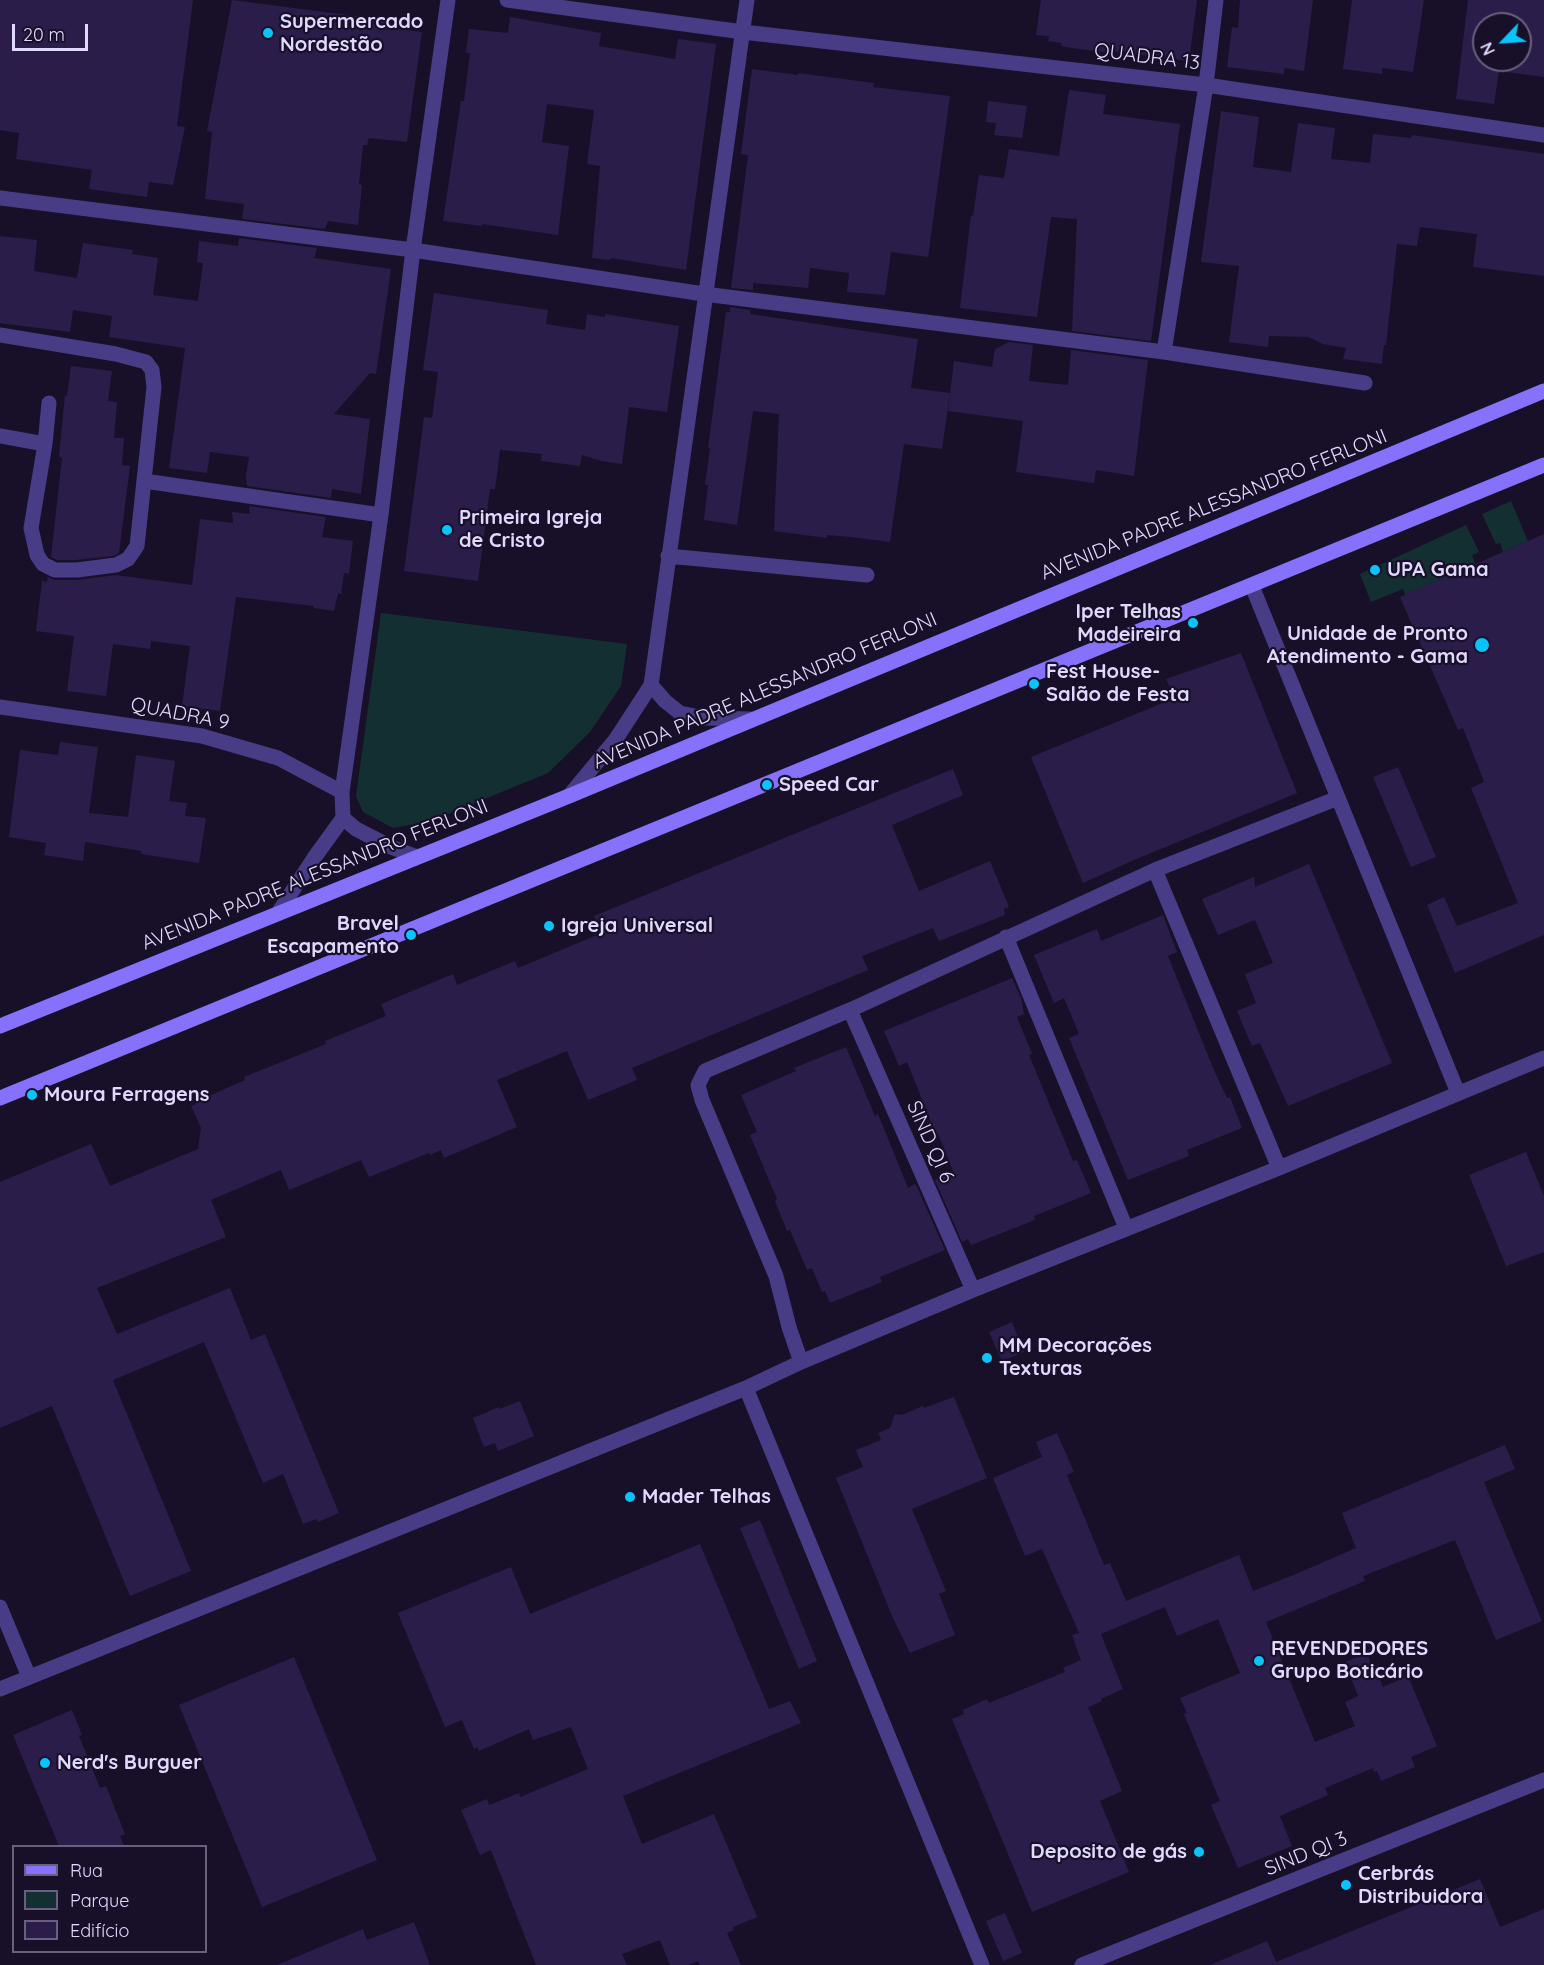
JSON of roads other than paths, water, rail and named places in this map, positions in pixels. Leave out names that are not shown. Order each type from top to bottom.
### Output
[{"type":"main road","name":"AVENIDA PADRE ALESSANDRO FERLONI","points":[[0,1026],[569,796],[1544,391]]},
{"type":"main road","points":[[1,1096],[1544,465]]},
{"type":"street","points":[[278,913],[343,818],[342,792],[381,515],[413,250],[448,0]]},
{"type":"street","name":"QUADRA 13","points":[[507,0],[743,32],[1206,85],[1544,135]]},
{"type":"street","points":[[569,796],[616,739],[651,685],[747,0]]},
{"type":"street","points":[[1164,352],[1206,85],[1216,0]]},
{"type":"street","points":[[0,198],[413,250],[704,294],[1164,352],[1365,383]]},
{"type":"street","points":[[0,335],[116,354],[146,362],[153,370],[154,387],[137,546],[128,559],[116,565],[55,570],[43,564],[37,555],[31,528],[45,444],[49,403]]},
{"type":"street","points":[[0,436],[45,444]]},
{"type":"street","points":[[144,481],[381,515]]},
{"type":"street","points":[[668,556],[867,575]]},
{"type":"street","points":[[1252,586],[1458,1093]]},
{"type":"street","points":[[651,685],[680,713],[705,718],[750,719]]},
{"type":"street","name":"QUADRA 9","points":[[0,706],[202,736],[278,758],[342,792]]},
{"type":"street","points":[[801,1362],[776,1276],[702,1100],[698,1085],[705,1071],[850,1010],[1155,870],[1338,798]]},
{"type":"street","points":[[343,818],[356,829],[391,847],[417,856]]},
{"type":"street","points":[[1155,870],[1280,1168]]},
{"type":"street","points":[[1006,937],[1126,1228]]},
{"type":"street","name":"SIND QI 6","points":[[850,1010],[973,1290]]},
{"type":"street","points":[[0,1689],[746,1388],[801,1362],[973,1290],[1280,1168],[1544,1058]]},
{"type":"street","points":[[746,1388],[982,1965]]},
{"type":"street","points":[[0,1607],[29,1677]]},
{"type":"street","name":"SIND QI 3","points":[[1082,1965],[1544,1780]]},
{"type":"place","name":"Supermercado Nordestão","points":[[268,33]]},
{"type":"place","name":"Primeira Igreja de Cristo","points":[[447,530]]},
{"type":"place","name":"UPA Gama","points":[[1375,570]]},
{"type":"place","name":"Iper Telhas Madeireira","points":[[1193,623]]},
{"type":"place","name":"Unidade de Pronto Atendimento - Gama","points":[[1482,645]]},
{"type":"place","name":"Fest House- Salão de Festa","points":[[1034,684]]},
{"type":"place","name":"Speed Car","points":[[767,785]]},
{"type":"place","name":"Igreja Universal","points":[[549,926]]},
{"type":"place","name":"Bravel Escapamento","points":[[411,935]]},
{"type":"place","name":"Moura Ferragens","points":[[32,1095]]},
{"type":"place","name":"MM Decorações Texturas","points":[[987,1358]]},
{"type":"place","name":"Mader Telhas","points":[[630,1497]]},
{"type":"place","name":"REVENDEDORES Grupo Boticário","points":[[1259,1661]]},
{"type":"place","name":"Nerd's Burguer","points":[[45,1763]]},
{"type":"place","name":"Deposito de gás","points":[[1199,1852]]},
{"type":"place","name":"Cerbrás Distribuidora","points":[[1346,1885]]}]
